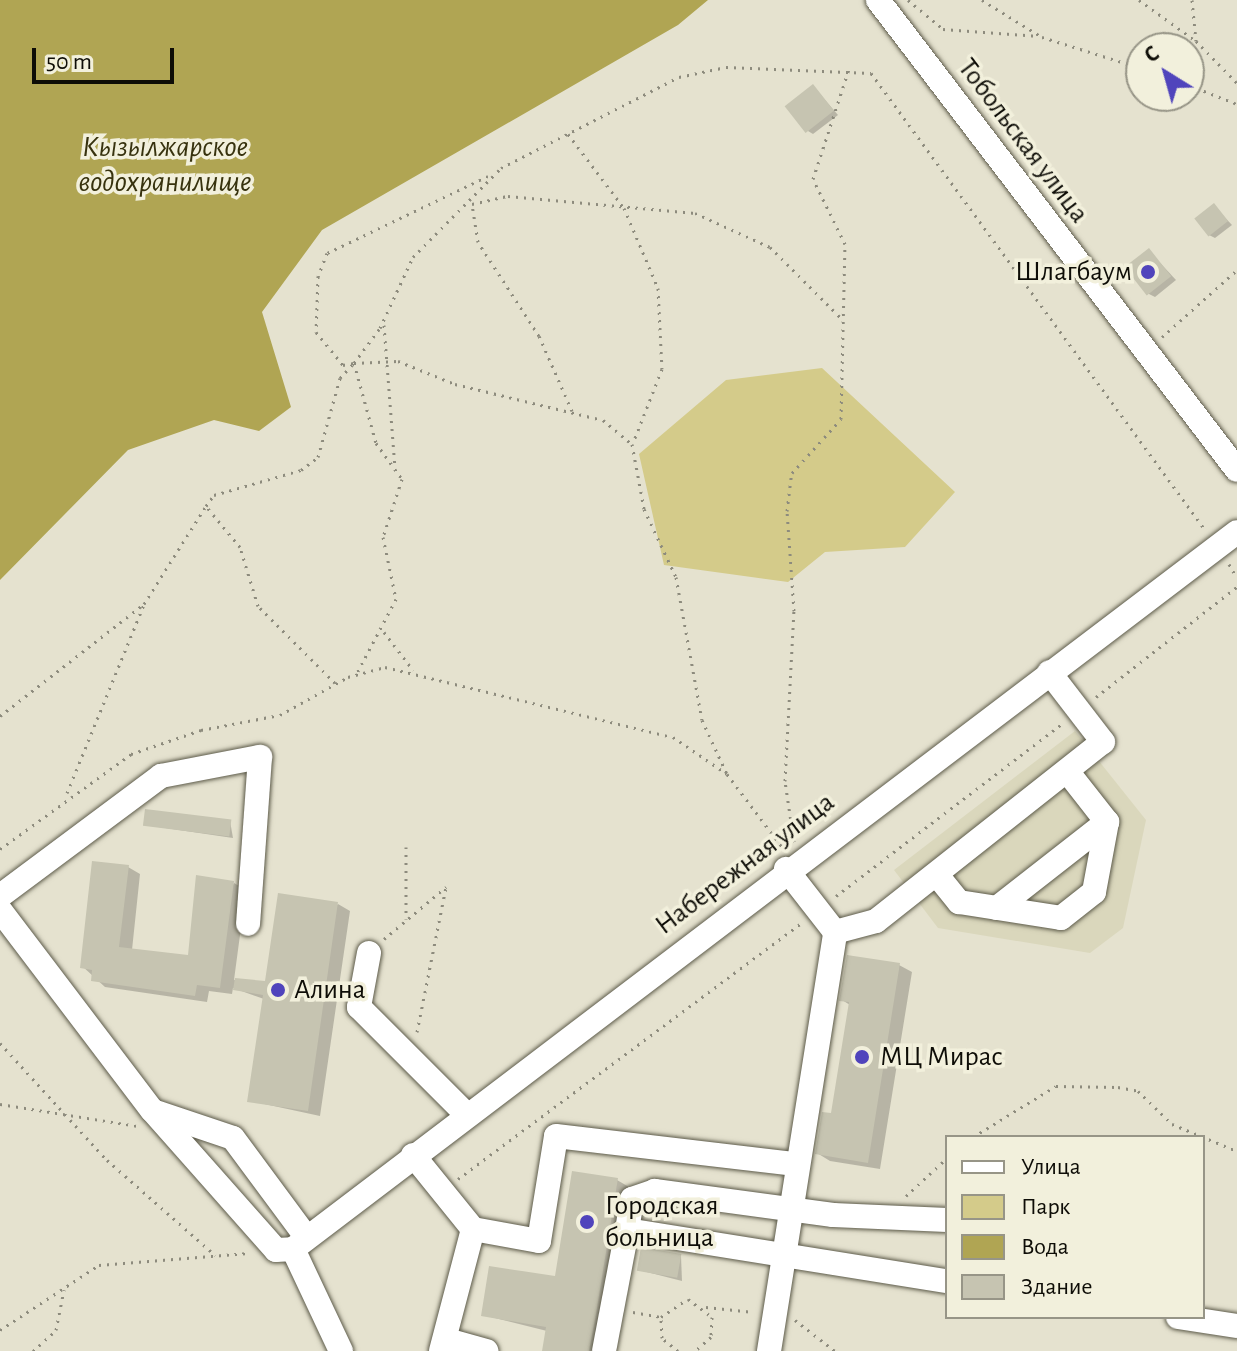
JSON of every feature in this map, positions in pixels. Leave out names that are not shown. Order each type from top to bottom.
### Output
[{"type":"street","name":"Тобольская улица","points":[[878,0],[1237,470]]},
{"type":"street","name":"Набережная улица","points":[[292,1246],[466,1114],[790,859],[1227,539]]},
{"type":"street","points":[[835,932],[876,921],[1103,742],[1049,672]]},
{"type":"street","points":[[0,896],[161,776],[260,757],[248,924]]},
{"type":"street","points":[[937,875],[959,902],[1061,918],[1094,892],[1107,822],[1067,771]]},
{"type":"street","points":[[997,908],[1107,822]]},
{"type":"street","points":[[769,1351],[795,1164],[835,932],[818,910],[790,859]]},
{"type":"street","points":[[0,910],[152,1110],[292,1246]]},
{"type":"street","points":[[369,953],[359,1007],[466,1114]]},
{"type":"street","points":[[152,1110],[233,1138],[292,1246],[341,1351]]},
{"type":"street","points":[[413,1155],[473,1229],[539,1241],[556,1136],[795,1164]]},
{"type":"street","points":[[604,1351],[632,1199],[655,1191],[790,1204],[833,1215],[896,1213],[945,1220]]},
{"type":"street","points":[[473,1229],[444,1346],[486,1351]]},
{"type":"street","points":[[627,1230],[945,1281]]},
{"type":"street","points":[[1191,1319],[1237,1326]]},
{"type":"path","points":[[908,0],[943,29],[1042,37],[1125,63]]},
{"type":"path","points":[[982,0],[1042,37]]},
{"type":"path","points":[[1139,0],[1183,32]]},
{"type":"path","points":[[1192,0],[1195,32]]},
{"type":"path","points":[[1205,50],[1237,83]]},
{"type":"path","points":[[632,444],[603,420],[572,411],[384,360],[343,365],[316,332],[318,276],[327,253],[488,176],[679,77],[726,67],[849,69],[871,73],[1227,539],[1237,578]]},
{"type":"path","points":[[790,859],[785,781],[794,611],[787,511],[792,473],[841,419],[841,225],[813,179],[849,69]]},
{"type":"path","points":[[1205,91],[1237,104]]},
{"type":"path","points":[[568,134],[624,208],[658,288],[662,369],[632,444],[644,509],[676,577],[702,720],[727,774],[790,859]]},
{"type":"path","points":[[66,796],[144,604],[206,506],[214,495],[289,475],[318,457],[332,394],[384,321],[413,257],[472,204],[488,176]]},
{"type":"path","points":[[472,204],[508,196],[695,213],[733,227],[770,247],[842,319]]},
{"type":"path","points":[[472,204],[478,242],[539,336],[572,411]]},
{"type":"path","points":[[1146,352],[1237,270]]},
{"type":"path","points":[[356,675],[384,632],[396,599],[383,537],[401,495],[395,470],[384,360],[384,321]]},
{"type":"path","points":[[354,363],[376,443],[395,470]]},
{"type":"path","points":[[206,506],[240,547],[258,606],[335,683]]},
{"type":"path","points":[[442,1191],[818,910],[1237,587]]},
{"type":"path","points":[[0,716],[144,604]]},
{"type":"path","points":[[384,632],[413,670]]},
{"type":"path","points":[[0,849],[66,796],[131,754],[201,730],[280,715],[335,683],[385,667],[413,670],[673,737],[727,774]]},
{"type":"path","points":[[406,847],[406,919]]},
{"type":"path","points":[[369,953],[446,887],[411,1059]]},
{"type":"path","points":[[0,1043],[61,1115],[215,1255]]},
{"type":"path","points":[[976,1135],[1056,1086],[1118,1087],[1138,1091],[1172,1124],[1198,1135]]},
{"type":"path","points":[[0,1104],[170,1130]]},
{"type":"path","points":[[1205,1138],[1237,1151]]},
{"type":"path","points":[[896,1213],[945,1160]]},
{"type":"path","points":[[0,1330],[99,1265],[292,1246]]},
{"type":"path","points":[[33,1351],[56,1330],[64,1290]]},
{"type":"path","points":[[678,1351],[662,1338],[661,1317],[679,1300],[706,1307],[775,1312],[835,1351]]},
{"type":"path","points":[[695,1351],[703,1349],[713,1331],[706,1307]]},
{"type":"path","points":[[612,1308],[661,1317]]},
{"type":"shaded area","points":[[1075,731],[1146,820],[1123,928],[1090,953],[938,928],[894,870]]},
{"type":"green space","points":[[822,368],[955,492],[905,547],[825,552],[788,582],[664,565],[639,454],[726,380]]},
{"type":"water","name":"Кызылжарское водохранилище","points":[[0,0],[708,0],[678,25],[322,230],[262,312],[291,407],[259,431],[214,420],[128,450],[0,580]]},
{"type":"building","points":[[813,84],[834,111],[806,133],[785,106]]},
{"type":"building","points":[[1214,203],[1228,221],[1208,237],[1194,218]]},
{"type":"building","name":"Шлагбаум","points":[[1149,248],[1171,276],[1147,295],[1125,267]]},
{"type":"building","points":[[145,809],[231,820],[229,836],[143,826]]},
{"type":"building","points":[[92,861],[129,865],[119,947],[188,955],[196,875],[234,881],[220,988],[197,985],[195,996],[91,981],[92,970],[80,968]]},
{"type":"building","points":[[278,893],[338,902],[308,1111],[247,1102],[263,995],[233,990],[235,978],[265,981]]},
{"type":"building","name":"МЦ Мирас","points":[[847,955],[900,963],[868,1163],[815,1154],[822,1112],[831,1113],[849,1002],[839,1001]]},
{"type":"building","name":"Городская больница","points":[[572,1171],[618,1178],[596,1314],[589,1351],[542,1351],[546,1327],[481,1316],[489,1266],[555,1276]]},
{"type":"building","points":[[641,1247],[681,1254],[677,1278],[637,1271]]},
{"type":"place","name":"Шлагбаум","points":[[1148,272]]},
{"type":"place","name":"Алина","points":[[278,990]]},
{"type":"place","name":"МЦ Мирас","points":[[862,1057]]},
{"type":"place","name":"Городская больница","points":[[587,1222]]}]
